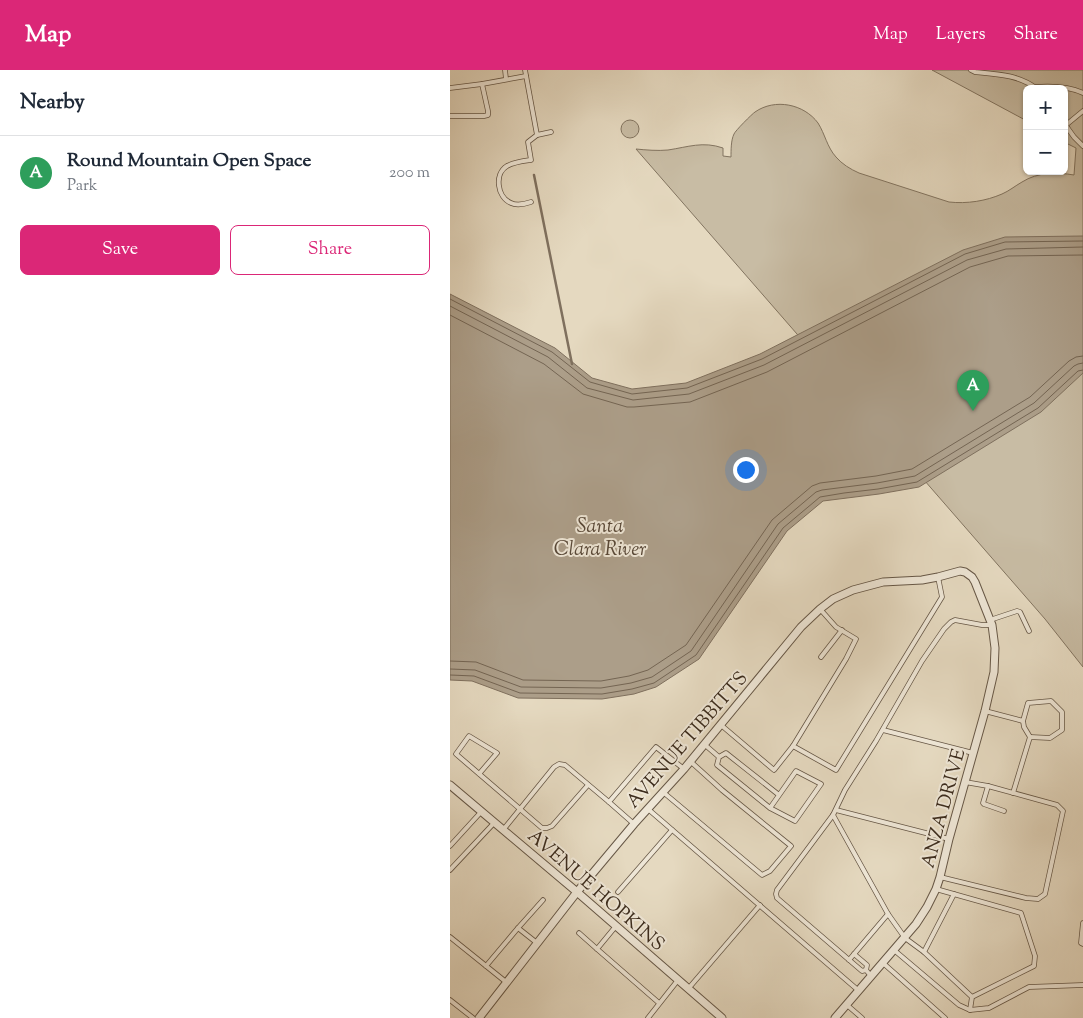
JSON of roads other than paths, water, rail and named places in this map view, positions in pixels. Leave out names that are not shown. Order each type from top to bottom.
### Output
[{"type":"street","name":"AVENUE TIBBITTS","points":[[478,1018],[577,892],[634,824],[684,769],[802,627],[820,609],[833,599],[853,590],[883,582],[922,580],[960,571],[972,577]]},
{"type":"street","name":"ANZA DRIVE","points":[[835,1018],[859,991],[869,973],[883,963],[916,924],[936,889],[940,877],[994,672],[995,648],[991,622],[972,577]]},
{"type":"street","name":"AVENUE HOPKINS","points":[[450,785],[722,1018]]},
{"type":"lane","points":[[505,70],[506,79]]},
{"type":"lane","points":[[525,70],[537,135]]},
{"type":"lane","points":[[971,70],[1013,77],[1031,85]]},
{"type":"lane","points":[[450,88],[526,76]]},
{"type":"lane","points":[[450,116],[488,115],[482,84]]},
{"type":"lane","points":[[1068,88],[1083,92]]},
{"type":"lane","points":[[1068,122],[1083,111]]},
{"type":"lane","points":[[1068,128],[1083,146]]},
{"type":"lane","points":[[531,202],[510,203],[501,194],[498,181],[507,166],[531,160],[528,142],[537,135],[551,132]]},
{"type":"lane","points":[[793,746],[836,770],[942,597],[938,577]]},
{"type":"lane","points":[[720,725],[774,770],[793,746],[856,640],[836,627],[820,609]]},
{"type":"lane","points":[[869,973],[862,971],[777,898],[777,890],[834,813],[845,790],[883,730],[922,661],[944,629],[955,620],[982,625],[1016,611],[1020,612],[1029,632]]},
{"type":"lane","points":[[821,657],[842,630]]},
{"type":"lane","points":[[1051,701],[1062,712],[1062,730],[1050,738],[1030,736],[1024,727],[1023,721],[1028,703],[1051,701]]},
{"type":"lane","points":[[985,711],[1023,721]]},
{"type":"lane","points":[[883,730],[973,753]]},
{"type":"lane","points":[[479,774],[497,752],[469,736],[456,754],[479,774],[542,828],[552,826],[588,785]]},
{"type":"lane","points":[[1013,793],[1030,736]]},
{"type":"lane","points":[[704,744],[719,757]]},
{"type":"lane","points":[[609,802],[656,747],[684,769]]},
{"type":"lane","points":[[770,808],[796,771],[821,784],[795,821],[770,808],[717,765],[719,757],[726,753],[779,795]]},
{"type":"lane","points":[[663,792],[762,875],[770,871],[790,846],[690,761]]},
{"type":"lane","points":[[503,830],[559,764],[565,764],[634,824]]},
{"type":"lane","points":[[940,877],[1026,898],[1038,898],[1045,894],[1063,810],[1057,805],[988,786],[965,782]]},
{"type":"lane","points":[[988,786],[983,803],[1004,811]]},
{"type":"lane","points":[[648,809],[859,991]]},
{"type":"lane","points":[[450,846],[481,812]]},
{"type":"lane","points":[[834,813],[949,839]]},
{"type":"lane","points":[[834,813],[888,914],[905,938],[924,952],[972,997]]},
{"type":"lane","points":[[450,870],[494,823]]},
{"type":"lane","points":[[618,892],[672,830]]},
{"type":"lane","points":[[936,889],[1020,912],[1035,956],[1034,966],[972,997]]},
{"type":"lane","points":[[924,952],[954,894]]},
{"type":"lane","points":[[486,966],[543,900]]},
{"type":"lane","points":[[688,988],[760,905]]},
{"type":"lane","points":[[849,960],[888,914]]},
{"type":"lane","points":[[1083,923],[1081,943],[1083,944]]},
{"type":"lane","points":[[597,949],[616,926]]},
{"type":"lane","points":[[518,928],[537,943]]},
{"type":"lane","points":[[579,933],[659,1004]]},
{"type":"lane","points":[[450,937],[506,982]]},
{"type":"lane","points":[[894,950],[959,1005],[970,1010],[989,1008],[1029,987],[1083,985]]},
{"type":"lane","points":[[854,954],[867,966],[869,973]]},
{"type":"lane","points":[[883,963],[945,1018]]},
{"type":"lane","points":[[648,1018],[678,980]]},
{"type":"lane","points":[[970,1010],[972,997]]},
{"type":"lane","points":[[450,1000],[473,1018]]},
{"type":"lane","points":[[847,1005],[862,1018]]},
{"type":"water","name":"Santa Clara River","points":[[1083,236],[1083,373],[1041,412],[919,487],[823,501],[787,531],[699,659],[656,687],[634,694],[602,699],[518,698],[472,681],[450,680],[450,294],[555,348],[592,378],[632,389],[686,383],[760,354],[963,250],[1005,237]]},
{"type":"waterway","points":[[534,175],[572,364]]},
{"type":"place","name":"Round Mountain Open Space","points":[[973,411]]}]
